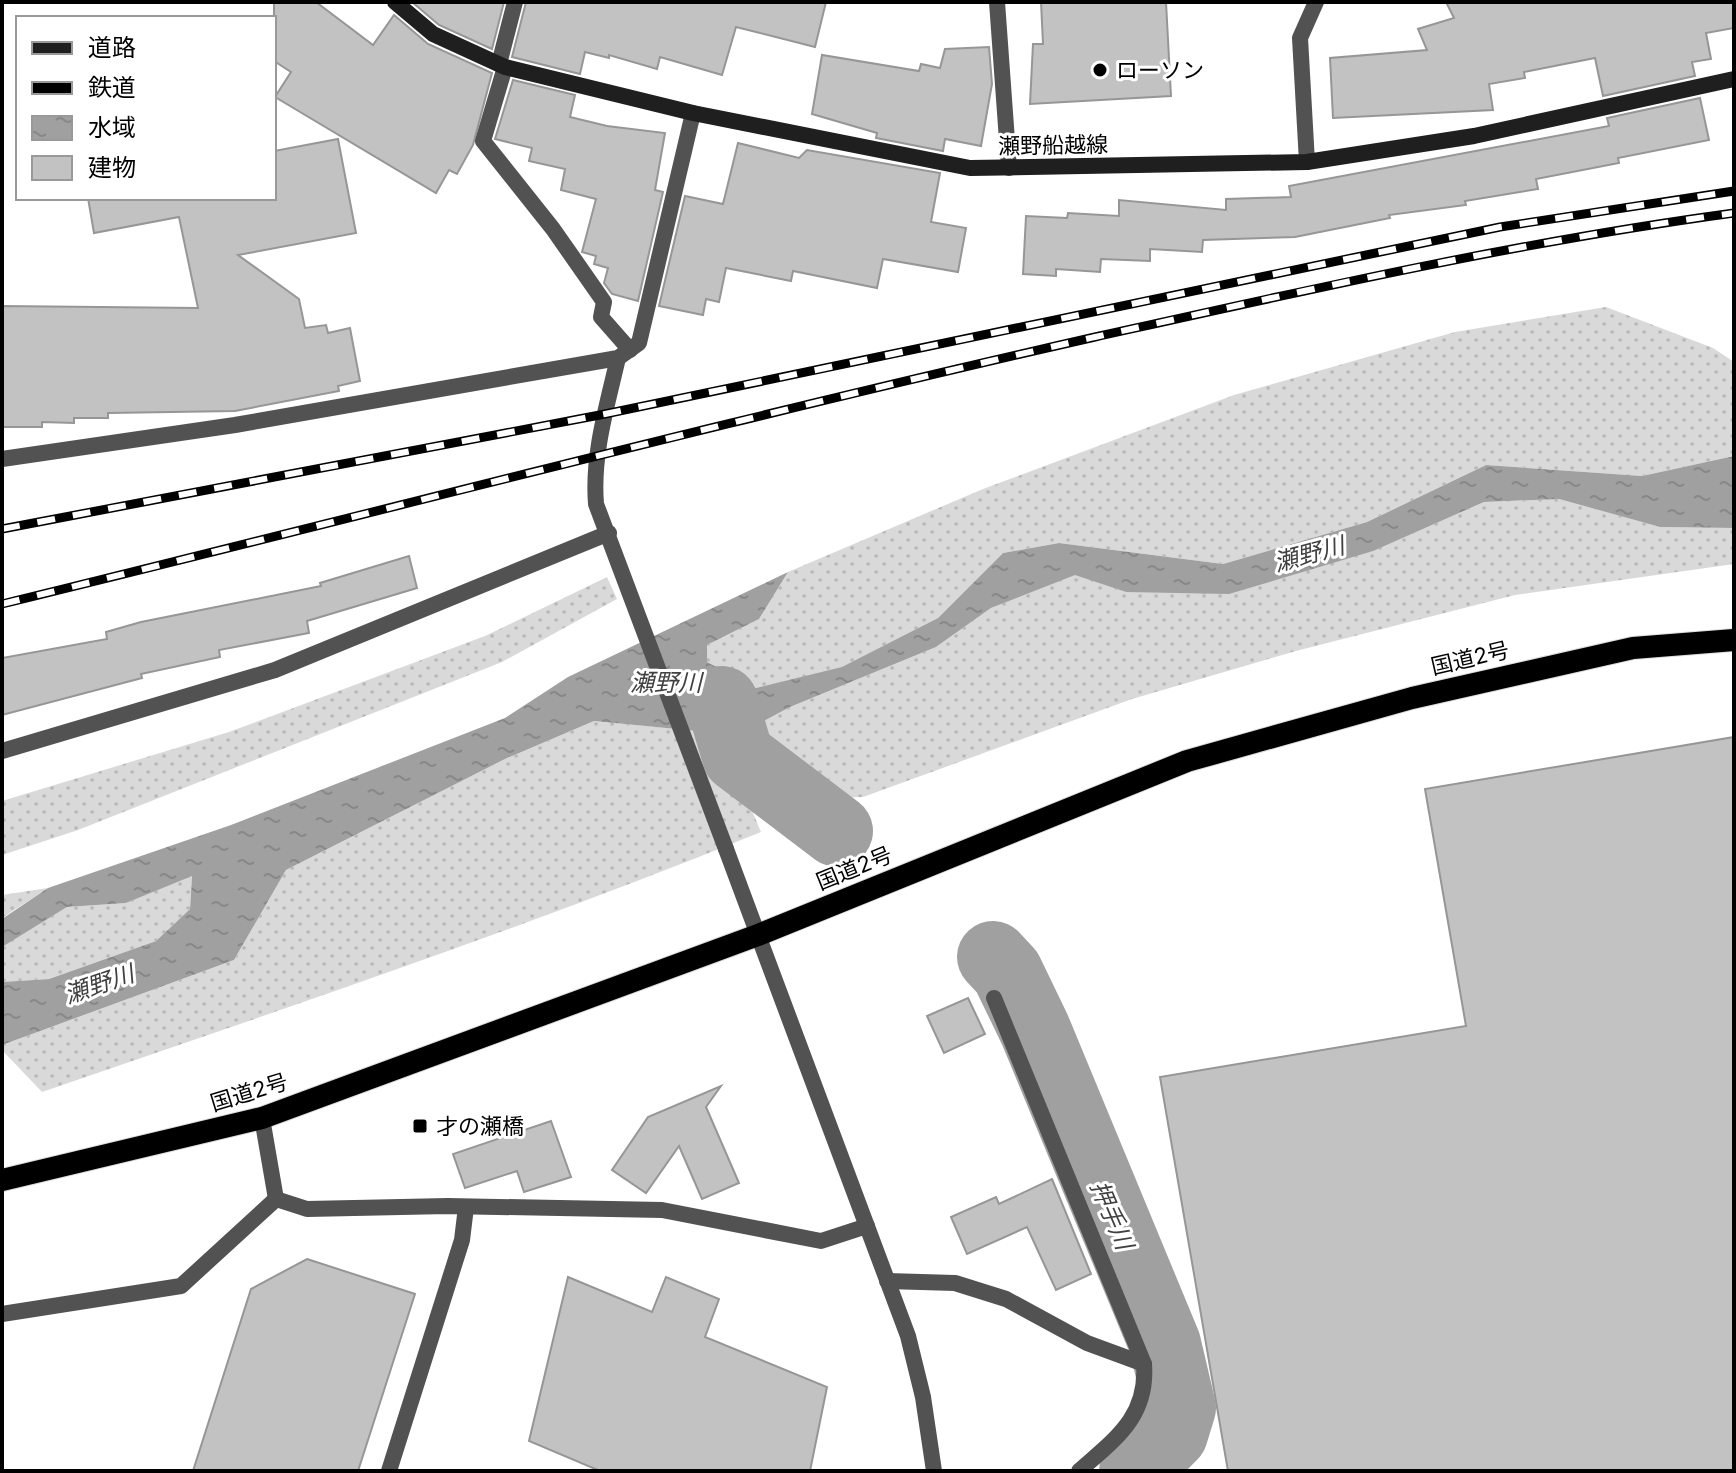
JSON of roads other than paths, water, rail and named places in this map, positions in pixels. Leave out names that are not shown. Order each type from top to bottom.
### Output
[{"type":"highway","name":"国道2号","points":[[2,1180],[262,1118],[758,935],[1187,761],[1412,698],[1633,648],[1734,640]]},
{"type":"main road","name":"瀬野船越線","points":[[395,2],[433,34],[502,65],[693,113],[970,168],[1307,162],[1474,136],[1734,79]]},
{"type":"street","points":[[515,2],[483,141],[553,229],[604,302],[601,317],[624,354],[594,480],[596,504],[912,1351],[934,1471]]},
{"type":"street","points":[[997,2],[1009,168]]},
{"type":"street","points":[[1307,162],[1300,38],[1316,2]]},
{"type":"street","points":[[2,459],[235,425],[624,354],[639,343],[693,113]]},
{"type":"street","points":[[2,751],[275,670],[609,533]]},
{"type":"street","points":[[994,998],[1144,1364],[1146,1387],[1129,1425],[1079,1471]]},
{"type":"street","points":[[262,1118],[276,1199]]},
{"type":"street","points":[[276,1199],[307,1209],[466,1207],[662,1210],[821,1241],[867,1226]]},
{"type":"street","points":[[2,1314],[181,1286],[276,1199]]},
{"type":"street","points":[[389,1471],[462,1240],[466,1207]]},
{"type":"street","points":[[887,1281],[955,1283],[1006,1299],[1087,1343],[1144,1364]]},
{"type":"water","name":"瀬野川","points":[[1734,456],[1734,528],[1660,527],[1559,499],[1484,502],[1373,551],[1229,594],[1126,592],[1075,575],[991,608],[936,647],[790,707],[738,735],[594,721],[505,759],[286,870],[234,960],[2,1045],[2,982],[49,979],[156,941],[190,909],[192,876],[126,903],[67,907],[2,947],[2,919],[48,888],[231,825],[505,718],[568,677],[788,572],[759,619],[707,645],[707,662],[756,688],[842,667],[938,618],[1003,553],[1059,543],[1223,564],[1367,522],[1486,465],[1642,476]]},
{"type":"waterway","name":"押手川","points":[[722,702],[738,756],[837,831]]},
{"type":"waterway","name":"押手川","points":[[993,957],[1007,972],[1035,1030],[1165,1344],[1180,1408],[1172,1434],[1135,1471]]},
{"type":"railway","points":[[2,529],[605,414],[1500,227],[1734,191]]},
{"type":"railway","points":[[2,604],[684,434],[1095,337],[1493,253],[1734,213]]},
{"type":"place","name":"ローソン","points":[[1100,70]]},
{"type":"place","name":"才の瀬橋","points":[[420,1126]]}]
